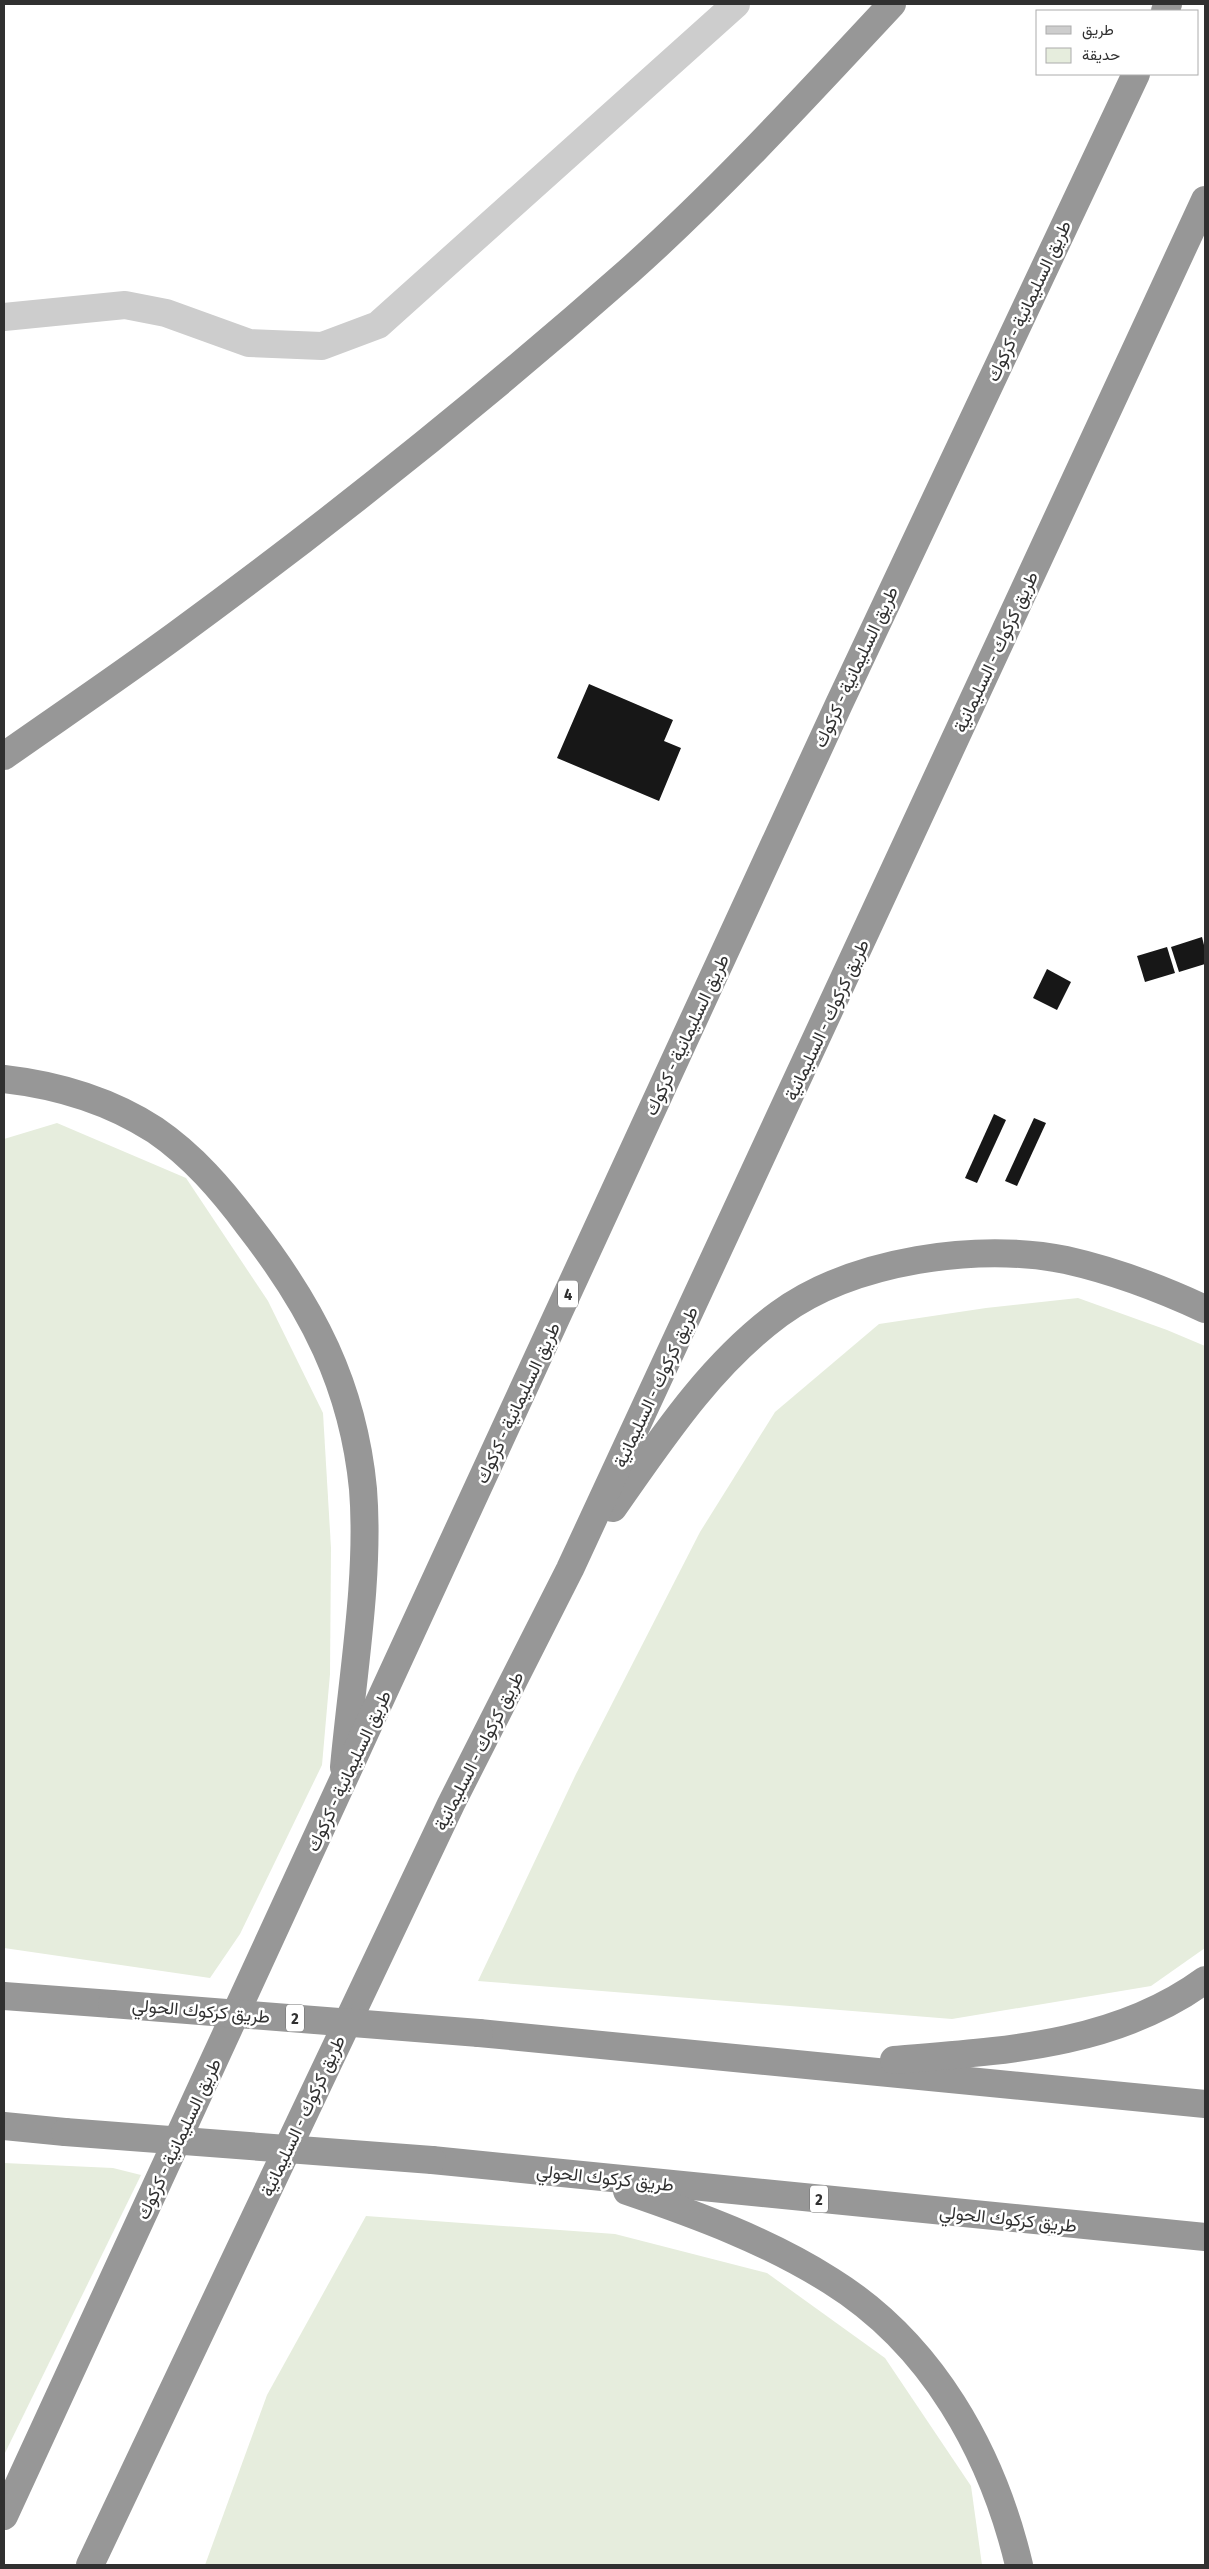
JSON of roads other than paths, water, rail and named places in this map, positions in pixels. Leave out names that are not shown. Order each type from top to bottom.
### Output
[{"type":"highway","points":[[4,756],[175,636],[378,482],[630,270],[704,199],[892,4]]},
{"type":"highway","name":"طريق السليمانية - كركوك","points":[[4,2516],[342,1787],[834,713],[1136,75]]},
{"type":"highway","name":"طريق كركوك - السليمانية","points":[[96,2559],[451,1804],[570,1569],[1205,200]]},
{"type":"highway","points":[[4,1079],[42,1085],[96,1100],[135,1118],[179,1148],[206,1173],[269,1251],[302,1300],[328,1348],[354,1434],[363,1491],[363,1567],[342,1787]]},
{"type":"highway","points":[[570,1569],[676,1418],[718,1370],[779,1314],[804,1297],[834,1284],[898,1263],[932,1258],[992,1254],[1031,1256],[1065,1260],[1124,1276],[1153,1286],[1205,1309]]},
{"type":"highway","points":[[823,2066],[978,2053],[1077,2038],[1135,2019],[1191,1991],[1205,1980]]},
{"type":"highway","name":"طريق كركوك الحولي","points":[[4,1996],[479,2033],[1205,2104]]},
{"type":"highway","name":"طريق كركوك الحولي","points":[[4,2126],[432,2160],[1205,2237]]},
{"type":"highway","points":[[585,2176],[672,2207],[760,2243],[833,2282],[884,2322],[903,2341],[941,2386],[967,2427],[998,2495],[1019,2565]]},
{"type":"lane","points":[[4,317],[125,305],[166,313],[249,343],[322,346],[378,325],[736,4]]}]
